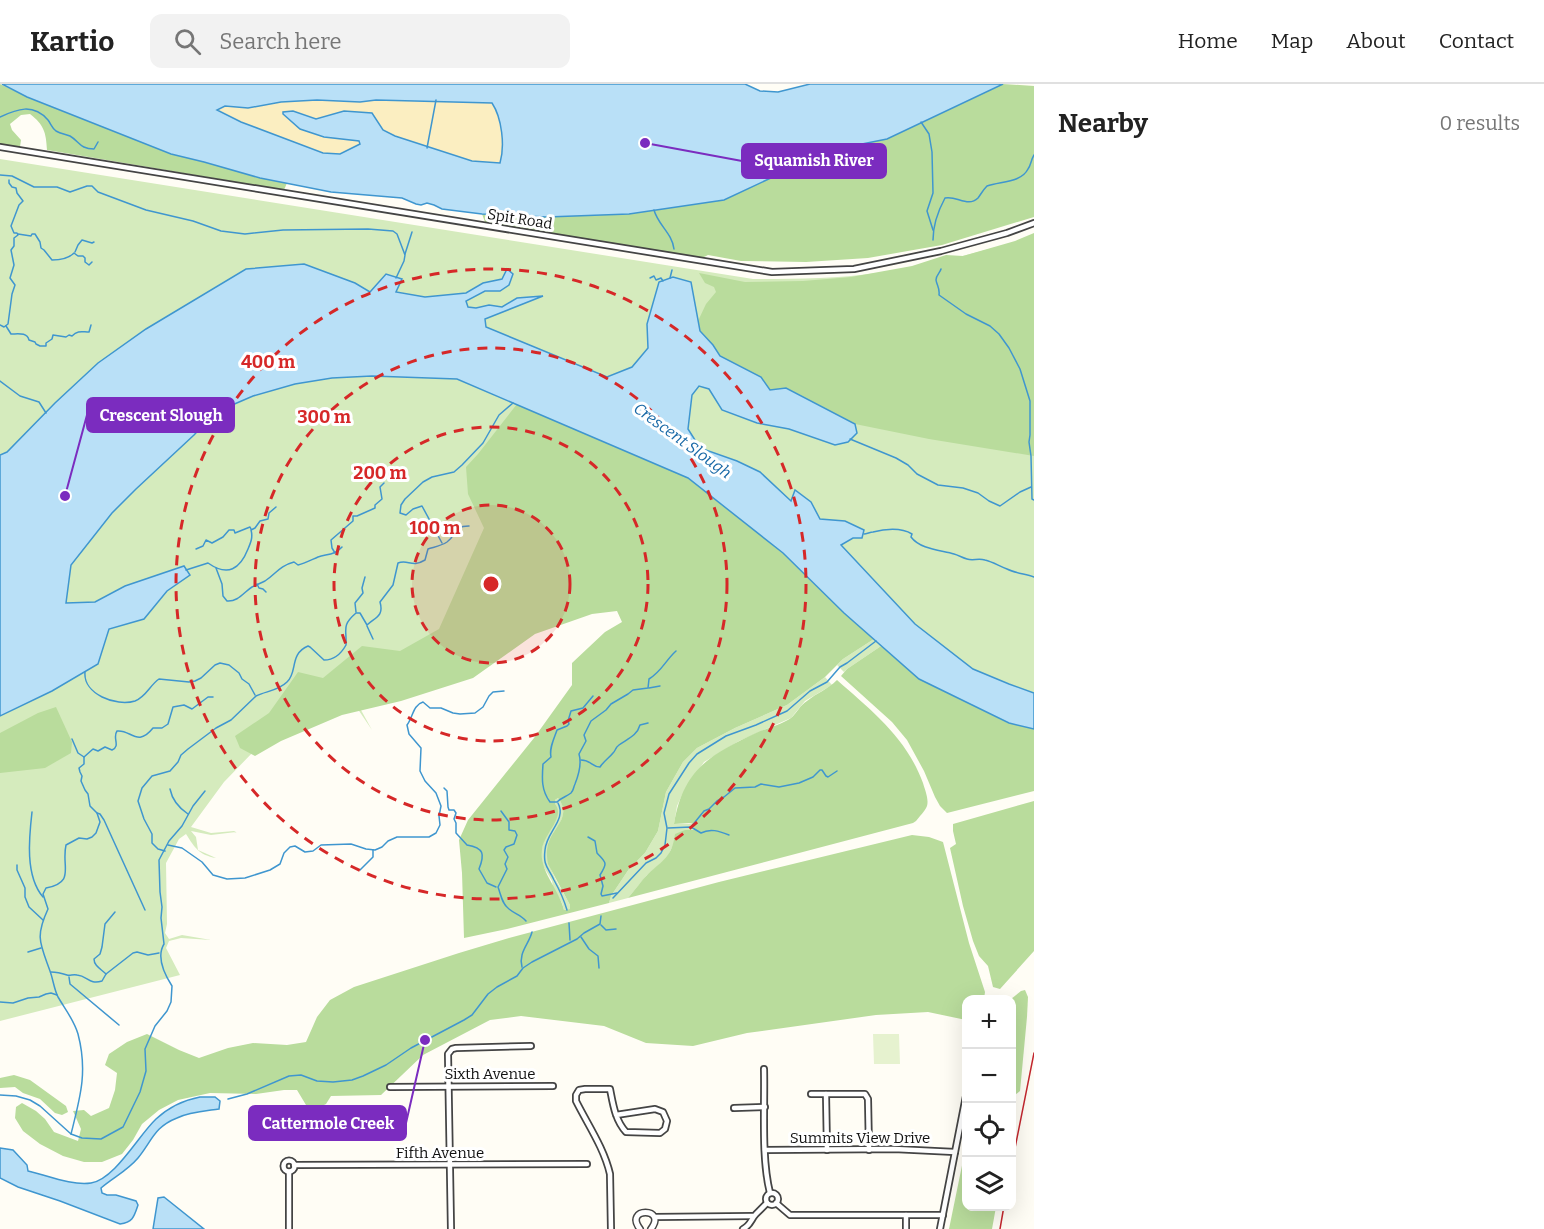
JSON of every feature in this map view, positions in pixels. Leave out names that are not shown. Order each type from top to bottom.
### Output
[{"type":"street","name":"Spit Road","points":[[0,147],[772,272],[854,269],[940,251],[1007,233],[1034,223]]},
{"type":"street","points":[[451,1229],[448,1054],[456,1048],[531,1046]]},
{"type":"street","points":[[743,1229],[748,1227],[753,1216],[767,1203],[767,1196],[770,1193],[765,1150],[764,1069]]},
{"type":"street","name":"Sixth Avenue","points":[[390,1087],[553,1086]]},
{"type":"street","points":[[611,1229],[608,1166],[576,1101],[576,1095],[579,1090],[610,1089],[616,1115],[625,1131],[660,1133],[667,1121],[663,1112],[656,1109],[616,1115]]},
{"type":"street","points":[[811,1094],[863,1094],[867,1096],[869,1150]]},
{"type":"street","points":[[826,1094],[827,1150]]},
{"type":"street","points":[[940,1229],[965,1103]]},
{"type":"street","points":[[735,1108],[765,1107]]},
{"type":"street","name":"Summits View Drive","points":[[765,1150],[955,1152]]},
{"type":"street","points":[[289,1172],[284,1170],[284,1163],[289,1161],[294,1165],[292,1171],[289,1172],[290,1229]]},
{"type":"street","name":"Fifth Avenue","points":[[294,1165],[586,1164]]},
{"type":"street","points":[[770,1193],[777,1196],[776,1203]]},
{"type":"street","points":[[767,1203],[772,1205],[776,1203]]},
{"type":"street","points":[[776,1203],[790,1215],[943,1215]]},
{"type":"street","points":[[640,1229],[636,1221],[640,1214],[648,1212],[654,1217],[753,1216]]},
{"type":"street","points":[[906,1215],[906,1229]]},
{"type":"street","points":[[652,1229],[655,1223],[654,1217]]},
{"type":"green space","points":[[0,84],[27,97],[171,154],[287,183],[284,190],[47,150],[43,129],[30,114],[21,115],[10,124],[21,140],[20,147],[0,144]]},
{"type":"green space","points":[[1003,84],[1034,86],[1034,217],[942,245],[868,258],[806,262],[741,261],[708,255],[702,258],[485,222],[482,214],[547,217],[629,214],[724,200],[807,161],[857,145],[887,139]]},
{"type":"green space","points":[[0,159],[753,279],[831,278],[877,273],[936,262],[1034,237],[1034,736],[905,677],[876,635],[799,556],[456,644],[356,701],[372,730],[351,699],[255,750],[224,782],[191,827],[211,833],[236,832],[211,835],[191,831],[196,837],[198,850],[186,834],[179,839],[166,863],[167,924],[165,933],[169,939],[182,935],[211,940],[181,938],[169,941],[166,948],[180,975],[0,1021]]},
{"type":"green space","points":[[1034,233],[1034,456],[855,424],[786,388],[770,390],[761,377],[720,356],[700,331],[698,321],[706,304],[716,292],[714,287],[705,283],[699,273],[745,282],[851,277],[912,266],[946,255],[963,256]]},
{"type":"green space","points":[[517,404],[688,478],[783,553],[874,639],[843,659],[825,677],[787,705],[697,748],[683,762],[666,792],[658,831],[645,853],[629,869],[611,896],[609,903],[464,938],[459,840],[468,820],[534,738],[572,685],[572,663],[605,632],[622,622],[617,611],[592,614],[535,634],[473,678],[401,701],[342,715],[281,741],[255,756],[240,748],[235,736],[269,713],[298,672],[323,678],[362,646],[400,651],[439,629],[484,528],[468,494],[466,467]],"holes":[[[558,798],[562,805],[562,817],[550,838],[547,854],[548,864],[570,905],[570,909],[564,910],[546,873],[542,858],[544,844],[558,814],[555,800]]]},
{"type":"green space","points":[[874,639],[881,646],[844,672],[837,665],[843,659]]},
{"type":"green space","points":[[881,646],[919,679],[1008,723],[1034,729],[1034,791],[947,813],[935,797],[907,740],[892,722],[841,676],[847,669]]},
{"type":"green space","points":[[825,677],[832,685],[805,701],[791,718],[739,741],[704,762],[682,795],[677,806],[674,824],[692,823],[694,830],[674,843],[667,858],[647,875],[628,898],[609,903],[611,896],[629,869],[645,853],[658,831],[666,792],[683,762],[697,748],[787,705]]},
{"type":"green space","points":[[837,680],[898,738],[916,767],[927,794],[927,806],[916,821],[628,898],[645,877],[666,857],[672,848],[675,834],[685,830],[694,830],[692,823],[674,824],[684,790],[701,766],[725,749],[791,718],[805,703]]},
{"type":"green space","points":[[56,707],[72,742],[71,753],[45,768],[0,773],[0,733],[38,713]]},
{"type":"green space","points":[[558,798],[564,811],[563,817],[550,839],[547,853],[554,876],[570,905],[571,909],[564,910],[542,864],[541,852],[545,836],[552,827],[555,800]]},
{"type":"green space","points":[[1034,801],[1034,951],[1000,989],[993,987],[988,966],[979,956],[963,906],[950,848],[956,844],[953,824]]},
{"type":"green space","points":[[912,835],[943,842],[985,995],[962,995],[962,1019],[928,1012],[876,1015],[747,1033],[693,1046],[646,1043],[604,1026],[521,1016],[490,1020],[423,1055],[381,1095],[331,1096],[326,1104],[318,1108],[306,1105],[297,1090],[256,1094],[210,1093],[178,1100],[159,1110],[142,1124],[122,1154],[102,1162],[84,1162],[63,1156],[40,1144],[23,1131],[15,1118],[16,1107],[22,1103],[45,1119],[54,1132],[78,1141],[81,1129],[73,1111],[84,1110],[91,1116],[109,1108],[115,1090],[117,1073],[105,1065],[109,1054],[127,1042],[147,1034],[199,1058],[228,1048],[253,1043],[287,1045],[306,1042],[317,1017],[330,1000],[354,987],[509,938],[719,882]]},
{"type":"green space","points":[[1025,990],[1028,997],[1020,1091],[1016,1094],[1016,995]]},
{"type":"green space","points":[[873,1034],[899,1034],[900,1064],[874,1064]]},
{"type":"green space","points":[[14,1075],[30,1080],[66,1106],[68,1112],[62,1115],[55,1113],[40,1099],[23,1093],[15,1087],[0,1088],[0,1078]]},
{"type":"green space","points":[[962,1166],[962,1211],[995,1211],[992,1229],[949,1229]]},
{"type":"sand","points":[[317,100],[492,103],[502,132],[500,164],[472,161],[395,136],[344,111],[316,119],[293,111],[324,137],[359,140],[360,144],[340,154],[323,153],[241,122],[216,109],[225,106],[248,108],[281,102]]},
{"type":"water","points":[[2,84],[745,84],[760,91],[778,92],[810,84],[1003,84],[887,139],[857,145],[807,161],[724,200],[629,214],[547,217],[482,214],[442,209],[427,203],[416,204],[402,198],[331,192],[260,178],[171,154],[27,97]],"holes":[[[317,100],[360,102],[376,100],[492,103],[502,132],[500,163],[472,161],[395,136],[383,130],[372,113],[344,111],[316,119],[293,111],[283,112],[300,129],[324,137],[359,141],[360,144],[340,154],[323,153],[241,122],[217,110],[225,106],[248,108],[281,102]]]},
{"type":"water","name":"Crescent Slough","points":[[304,264],[355,283],[370,292],[386,274],[402,279],[396,292],[425,297],[466,293],[483,283],[502,279],[507,269],[513,274],[509,285],[500,291],[485,291],[466,301],[468,307],[489,305],[502,307],[517,298],[543,296],[485,319],[486,327],[607,377],[632,367],[648,348],[647,324],[659,282],[673,277],[691,282],[700,331],[720,356],[761,377],[770,390],[786,388],[855,424],[857,433],[848,442],[835,445],[789,429],[757,423],[722,410],[709,389],[699,386],[692,395],[688,429],[700,448],[760,472],[791,501],[795,490],[811,502],[820,519],[845,521],[864,530],[862,538],[853,538],[841,545],[915,624],[973,669],[1034,693],[1034,729],[1009,723],[919,679],[844,613],[783,553],[688,478],[457,379],[372,376],[332,378],[295,384],[253,396],[216,412],[112,513],[71,565],[66,603],[95,602],[125,586],[184,566],[190,575],[167,591],[144,619],[109,629],[98,664],[52,691],[0,716],[0,455],[7,452],[98,363],[146,329],[246,269]]},
{"type":"water","points":[[200,1097],[215,1097],[220,1101],[219,1109],[187,1114],[163,1126],[134,1163],[101,1188],[102,1193],[107,1195],[116,1195],[136,1201],[138,1205],[135,1213],[128,1222],[120,1224],[18,1187],[0,1178],[0,1148],[13,1150],[27,1165],[28,1171],[84,1184],[100,1180],[126,1156],[149,1126],[161,1115],[182,1102]]},
{"type":"water","points":[[164,1197],[204,1229],[153,1229],[158,1198]]},
{"type":"waterway","points":[[427,148],[436,100]]},
{"type":"waterway","points":[[0,117],[19,110],[31,109],[48,120],[56,131],[70,136],[89,149],[94,149],[98,142]]},
{"type":"waterway","points":[[921,122],[929,134],[932,152],[933,193],[927,211],[933,230]]},
{"type":"waterway","points":[[933,240],[936,219],[945,198],[966,202],[974,201],[987,186],[1010,181],[1025,174],[1034,155]]},
{"type":"waterway","points":[[0,175],[12,176],[34,187],[57,187],[70,192],[92,186],[98,192],[146,210],[193,221],[221,231],[245,234],[283,230],[393,231],[397,234],[405,255],[396,278]]},
{"type":"waterway","points":[[0,325],[4,327],[8,324],[15,285],[10,278],[14,265],[11,250],[14,246],[14,238],[18,235],[14,233],[11,226],[19,205],[23,201],[9,180]]},
{"type":"waterway","points":[[654,210],[671,238],[674,249]]},
{"type":"waterway","points":[[405,254],[412,232]]},
{"type":"waterway","points":[[18,234],[31,236],[35,234],[41,248],[52,260],[64,259],[74,253],[83,256],[89,265],[92,262]]},
{"type":"waterway","points":[[75,252],[82,240],[94,242]]},
{"type":"waterway","points":[[941,269],[936,280],[939,295],[966,314],[990,326],[999,334],[1020,369],[1030,401],[1029,442],[1032,499],[1034,500]]},
{"type":"waterway","points":[[670,278],[672,270]]},
{"type":"waterway","points":[[650,278],[654,276],[656,280],[661,278],[663,281]]},
{"type":"waterway","points":[[6,326],[11,334],[24,335],[36,344],[46,346],[53,335],[66,337],[78,332],[89,332],[91,325]]},
{"type":"waterway","points":[[0,381],[20,396],[39,402],[46,413]]},
{"type":"waterway","points":[[442,543],[422,506],[406,515],[400,513],[401,505],[423,482],[432,477],[454,472],[462,465],[483,443],[499,415],[513,403]]},
{"type":"waterway","points":[[850,439],[896,458],[917,474],[938,485],[963,488],[978,493],[1000,506],[1031,487]]},
{"type":"waterway","points":[[335,553],[331,540],[353,521],[353,516],[375,508],[375,505],[382,499],[380,487],[384,483]]},
{"type":"waterway","points":[[186,570],[208,563],[222,570],[237,566],[245,556],[250,544],[251,530],[260,521],[268,519],[269,513],[276,507]]},
{"type":"waterway","points":[[165,851],[158,849],[152,843],[152,834],[138,801],[142,788],[152,776],[170,771],[181,755],[216,728],[231,720],[256,696],[276,689],[287,682],[302,649],[308,646],[324,660],[337,656],[346,645],[346,628],[351,617],[360,613],[367,625],[380,613],[380,602],[393,585],[398,563],[417,563],[425,560],[428,549],[445,543],[458,529],[469,526]]},
{"type":"waterway","points":[[196,549],[203,546],[206,540],[212,543],[223,537],[229,530],[234,530],[235,533],[250,527],[251,529]]},
{"type":"waterway","points":[[864,534],[887,529],[903,530],[912,534],[911,537],[925,547],[969,560],[985,560],[1013,572],[1034,577]]},
{"type":"waterway","points":[[216,568],[222,584],[223,596],[227,601],[231,601],[285,566],[294,562],[298,565],[334,553],[342,547]]},
{"type":"waterway","points":[[356,612],[355,603],[363,593],[365,577]]},
{"type":"waterway","points":[[257,584],[266,592]]},
{"type":"waterway","points":[[367,626],[373,639]]},
{"type":"waterway","points":[[613,898],[646,863],[661,853],[665,845],[667,828],[664,813],[669,794],[697,754],[726,736],[787,711],[810,691],[827,682],[840,667],[876,641]]},
{"type":"waterway","points":[[593,696],[583,708],[571,711],[569,724],[557,730],[551,747],[551,757],[543,764],[542,779],[550,802],[557,802],[573,791],[580,769],[579,754],[586,741],[584,735],[591,721],[611,704],[633,690],[648,688],[649,679],[676,651]]},
{"type":"waterway","points":[[85,672],[89,687],[95,692],[110,700],[127,702],[142,697],[159,679],[195,681],[220,663],[229,665],[239,673],[255,695]]},
{"type":"waterway","points":[[649,688],[660,686]]},
{"type":"waterway","points":[[168,845],[182,848],[202,862],[213,875],[227,879],[245,878],[270,870],[280,864],[284,853],[290,847],[295,846],[305,852],[313,851],[321,845],[351,844],[375,850],[397,837],[429,837],[436,833],[440,825],[441,806],[436,793],[425,781],[420,771],[421,748],[409,734],[407,725],[413,712],[423,702],[430,708],[441,708],[453,713],[475,713],[483,707],[493,692],[504,691]]},
{"type":"waterway","points":[[71,1134],[82,1085],[81,1048],[74,1024],[57,994],[40,934],[48,909],[43,894],[46,888],[61,882],[64,878],[66,845],[79,838],[92,837],[100,822],[97,813],[90,806],[79,768],[84,764],[84,757],[93,749],[98,751],[105,747],[112,750],[115,748],[117,731],[143,737],[153,728],[162,728],[168,724],[173,707],[184,705],[192,709],[208,697],[213,697]]},
{"type":"waterway","points":[[581,760],[600,767],[618,746],[634,735],[640,725],[648,723]]},
{"type":"waterway","points":[[72,739],[78,753],[84,757]]},
{"type":"waterway","points":[[691,827],[704,811],[735,788],[755,787],[761,784],[779,787],[799,783],[813,777],[820,770],[828,777],[837,771]]},
{"type":"waterway","points":[[444,788],[447,791],[449,810],[454,810],[456,813],[454,819],[456,833],[467,845],[482,852],[479,869],[487,883],[496,887]]},
{"type":"waterway","points":[[170,789],[176,803],[188,814]]},
{"type":"waterway","points":[[0,1095],[30,1100],[71,1134],[82,1138],[101,1139],[123,1127],[140,1092],[146,1071],[145,1049],[155,1026],[171,1002],[172,986],[161,960],[164,944],[159,860],[169,841],[205,791]]},
{"type":"waterway","points":[[558,803],[560,815],[546,844],[545,860],[567,910]]},
{"type":"waterway","points":[[501,811],[509,822],[509,830],[515,831],[517,835],[514,844],[504,850],[508,857],[505,864],[507,869],[498,887],[507,907],[526,921]]},
{"type":"waterway","points":[[32,812],[29,845],[31,868],[33,879],[43,897]]},
{"type":"waterway","points":[[97,813],[104,820],[145,910]]},
{"type":"waterway","points":[[668,828],[691,827],[701,833],[715,831],[729,835]]},
{"type":"waterway","points":[[588,837],[595,841],[597,853],[605,863],[600,875],[603,886],[602,896],[617,893]]},
{"type":"waterway","points":[[360,870],[373,857],[373,850]]},
{"type":"waterway","points":[[17,865],[29,907],[43,920]]},
{"type":"waterway","points":[[106,974],[96,966],[94,959],[100,954],[105,924],[115,912]]},
{"type":"waterway","points":[[228,1099],[247,1094],[289,1076],[301,1075],[317,1081],[352,1080],[386,1065],[411,1048],[472,1015],[488,994],[497,987],[517,976],[532,962],[577,939],[600,924],[601,916]]},
{"type":"waterway","points":[[569,923],[570,940]]},
{"type":"waterway","points":[[601,925],[606,930],[616,929]]},
{"type":"waterway","points":[[522,967],[521,957],[532,932]]},
{"type":"waterway","points":[[581,937],[589,949],[598,956],[599,968]]},
{"type":"waterway","points":[[28,952],[41,948]]},
{"type":"waterway","points":[[51,972],[81,976],[98,982],[133,953],[148,955],[159,953]]},
{"type":"waterway","points":[[69,977],[70,984],[119,1025]]},
{"type":"waterway","points":[[0,1002],[13,1003],[51,993],[57,995]]},
{"type":"railway","points":[[1013,1157],[1034,1053]]},
{"type":"railway","points":[[1000,1229],[1003,1211]]},
{"type":"place","name":"Squamish River","points":[[645,143]]},
{"type":"place","name":"Crescent Slough","points":[[65,496]]},
{"type":"place","name":"Cattermole Creek","points":[[425,1040]]}]
